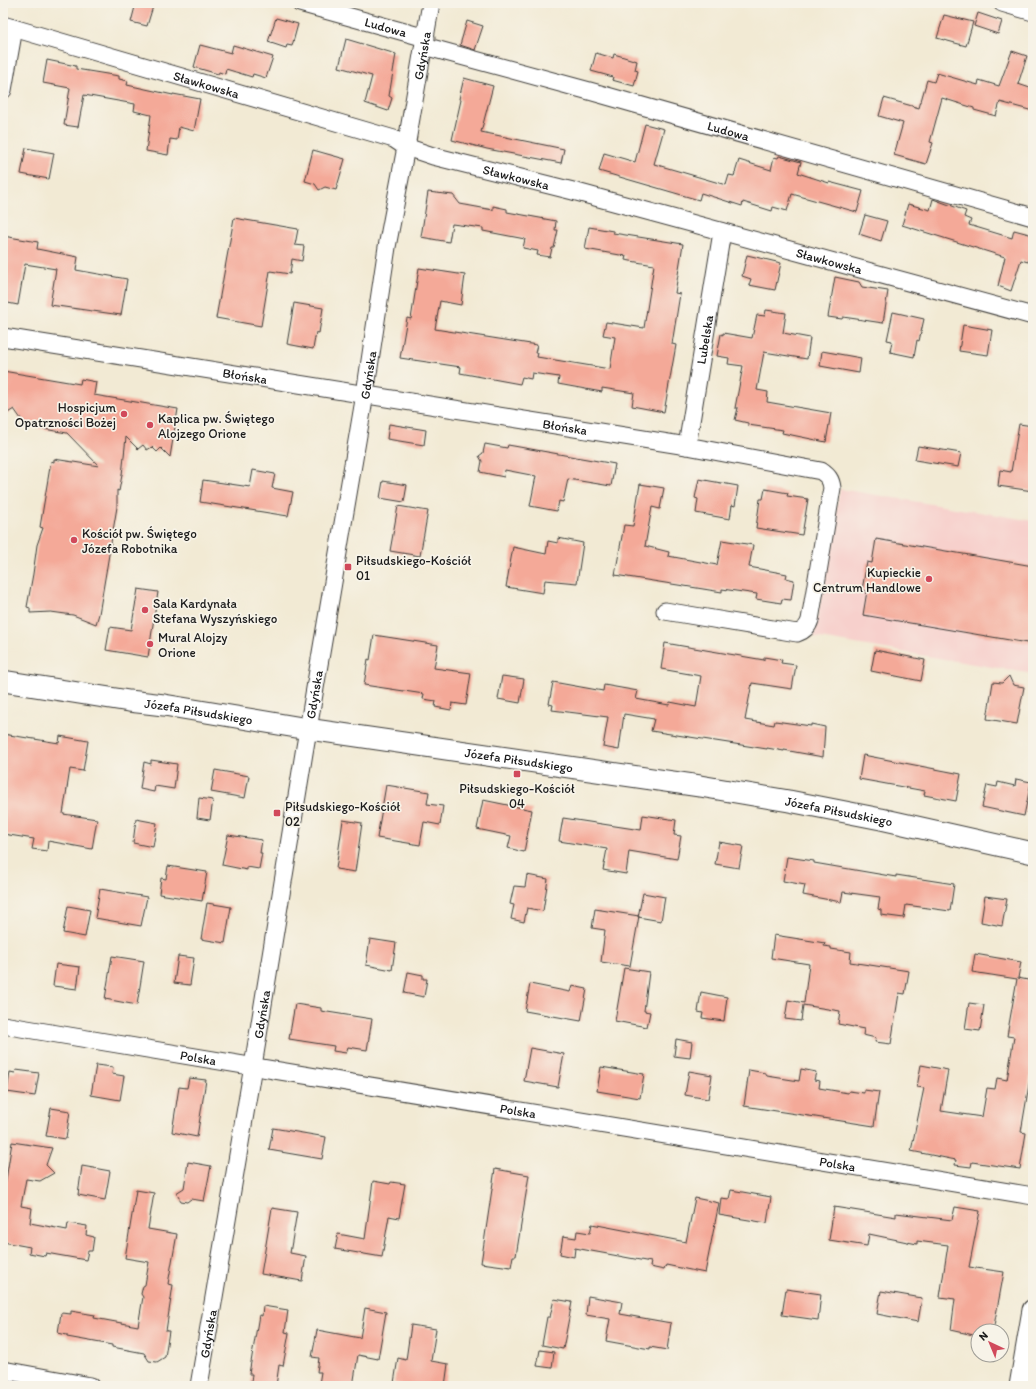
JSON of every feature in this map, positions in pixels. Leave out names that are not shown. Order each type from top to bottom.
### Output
[{"type":"street","name":"Ludowa","points":[[300,3],[425,42],[638,105],[1033,217]]},
{"type":"street","name":"Gdyńska","points":[[200,1386],[308,728],[365,394],[387,247],[431,3]]},
{"type":"street","points":[[1002,3],[1033,12]]},
{"type":"street","points":[[3,90],[9,26]]},
{"type":"street","name":"Sławkowska","points":[[9,26],[394,139],[406,147],[433,156],[573,191],[1033,316]]},
{"type":"street","name":"Lubelska","points":[[687,446],[722,232]]},
{"type":"street","name":"Błońska","points":[[3,337],[687,446],[821,471],[828,476],[832,481],[832,488],[810,620],[809,624],[802,631],[797,633],[665,611]]},
{"type":"street","name":"Józefa Piłsudskiego","points":[[3,681],[789,800],[1033,853]]},
{"type":"street","name":"Polska","points":[[3,1025],[1033,1196]]},
{"type":"street","points":[[1020,1386],[1033,1310]]},
{"type":"street","points":[[3,1370],[92,1386]]},
{"type":"shaded area","name":"Kupieckie Centrum Handlowe","points":[[840,489],[1033,521],[1033,674],[814,637]]},
{"type":"building","points":[[136,3],[154,3],[147,26],[131,22]]},
{"type":"building","points":[[978,13],[1002,21],[998,34],[974,26]]},
{"type":"building","points":[[944,15],[973,22],[966,46],[937,38]]},
{"type":"building","points":[[276,18],[298,24],[292,46],[287,45],[286,48],[268,42]]},
{"type":"building","points":[[467,21],[483,26],[475,50],[460,45]]},
{"type":"building","points":[[346,39],[396,54],[389,96],[392,98],[388,111],[365,103],[372,76],[339,67]]},
{"type":"building","points":[[200,45],[231,53],[233,45],[273,57],[266,78],[253,74],[252,77],[226,69],[225,74],[219,72],[218,74],[194,67]]},
{"type":"building","points":[[1012,51],[1027,56],[1018,84],[1033,89],[1033,111],[1000,102],[996,116],[974,110],[974,108],[942,98],[930,142],[933,143],[926,164],[894,155],[903,123],[879,116],[884,98],[919,108],[927,80],[934,82],[937,73],[978,85],[979,80],[999,86]]},
{"type":"building","points":[[596,53],[613,58],[614,54],[637,61],[635,70],[638,71],[634,86],[612,80],[613,77],[591,71]]},
{"type":"building","points":[[47,60],[76,66],[76,69],[119,76],[119,79],[128,81],[127,85],[200,99],[194,131],[179,127],[177,140],[170,139],[168,155],[146,151],[151,115],[134,111],[135,104],[84,95],[78,127],[64,125],[70,88],[43,83]]},
{"type":"building","points":[[464,78],[493,86],[481,132],[564,149],[561,163],[487,149],[452,140],[461,100],[459,99]]},
{"type":"building","points":[[645,124],[664,129],[654,164],[726,185],[729,175],[734,176],[739,160],[771,170],[774,157],[778,158],[779,156],[801,162],[798,173],[829,183],[863,191],[857,212],[792,194],[787,211],[773,207],[772,211],[743,202],[742,206],[701,193],[699,200],[599,171],[604,153],[635,162]]},
{"type":"building","points":[[26,148],[54,153],[49,179],[21,174]]},
{"type":"building","points":[[313,150],[345,159],[336,190],[325,187],[319,190],[315,184],[305,181]]},
{"type":"building","points":[[428,192],[453,195],[460,204],[493,210],[493,206],[507,209],[507,212],[556,221],[555,230],[558,230],[554,248],[552,248],[550,257],[537,255],[538,251],[523,248],[525,239],[483,231],[483,228],[452,224],[449,242],[421,237]]},
{"type":"building","points":[[933,199],[966,211],[964,217],[971,220],[969,225],[1012,238],[1014,230],[1033,235],[1033,257],[1030,257],[1028,262],[1021,260],[1011,291],[998,286],[1005,257],[902,225],[908,204],[930,210]]},
{"type":"building","points":[[865,215],[887,221],[881,241],[859,234]]},
{"type":"building","points":[[234,218],[298,229],[295,245],[304,246],[302,261],[292,259],[290,274],[270,271],[261,326],[216,318]]},
{"type":"building","points":[[589,227],[613,231],[613,233],[683,244],[675,293],[680,294],[672,344],[676,345],[664,412],[632,406],[634,393],[602,388],[602,392],[558,384],[559,377],[532,373],[531,379],[522,377],[520,384],[460,373],[461,367],[400,358],[407,318],[411,319],[419,268],[465,275],[461,305],[440,301],[435,329],[537,345],[535,353],[538,353],[537,357],[610,369],[615,337],[603,335],[606,322],[644,328],[654,265],[625,260],[626,256],[585,249]]},
{"type":"building","points":[[3,236],[38,242],[37,249],[78,257],[76,270],[127,279],[121,315],[50,305],[56,269],[25,264],[18,305],[3,302]]},
{"type":"building","points":[[747,255],[781,263],[775,290],[749,285],[751,279],[742,276]]},
{"type":"building","points":[[835,277],[859,282],[862,287],[888,291],[883,323],[843,317],[842,319],[828,317]]},
{"type":"building","points":[[294,303],[323,308],[319,333],[316,332],[313,349],[287,344]]},
{"type":"building","points":[[766,310],[786,313],[783,333],[810,338],[807,359],[764,352],[757,390],[768,392],[767,402],[831,413],[826,442],[782,433],[783,430],[748,425],[748,423],[735,420],[738,408],[735,408],[743,366],[728,364],[729,358],[717,356],[721,334],[723,335],[723,333],[752,338],[757,315],[765,316]]},
{"type":"building","points":[[893,312],[924,319],[919,341],[917,340],[914,357],[890,352],[892,341],[887,340]]},
{"type":"building","points":[[963,325],[992,330],[988,355],[959,351]]},
{"type":"building","points":[[822,351],[861,358],[859,373],[820,366]]},
{"type":"building","points":[[3,371],[80,384],[81,379],[96,382],[94,395],[178,409],[170,457],[161,448],[157,452],[152,447],[147,450],[143,445],[138,449],[126,437],[122,475],[119,491],[117,490],[117,507],[96,624],[73,615],[51,612],[30,613],[30,608],[27,607],[37,545],[43,528],[40,527],[51,461],[54,462],[54,459],[99,466],[67,433],[26,426],[14,409],[3,416]]},
{"type":"building","points":[[389,424],[426,430],[424,445],[387,439]]},
{"type":"building","points":[[1019,424],[1033,426],[1033,491],[998,486],[1000,470],[1011,472]]},
{"type":"building","points":[[485,444],[507,448],[508,445],[615,464],[611,486],[568,479],[563,502],[559,501],[557,511],[530,506],[536,476],[505,470],[504,477],[480,472],[482,461],[479,456],[483,453]]},
{"type":"building","points":[[918,446],[961,453],[958,467],[915,460]]},
{"type":"building","points":[[253,470],[275,474],[272,488],[293,492],[288,516],[200,502],[203,480],[250,487]]},
{"type":"building","points":[[699,479],[738,486],[735,506],[732,505],[730,519],[696,513],[698,499],[695,498]]},
{"type":"building","points":[[383,481],[407,485],[404,502],[380,498]]},
{"type":"building","points":[[640,484],[664,488],[660,509],[652,507],[645,546],[669,552],[668,556],[717,565],[722,540],[753,545],[749,567],[787,574],[786,578],[794,580],[791,600],[782,599],[781,603],[756,599],[757,594],[722,589],[722,592],[615,575],[624,525],[633,526]]},
{"type":"building","points":[[765,489],[788,493],[787,496],[808,499],[802,535],[756,528],[760,499],[763,499]]},
{"type":"building","points":[[398,506],[428,511],[420,556],[390,551]]},
{"type":"building","points":[[558,538],[583,543],[577,583],[545,580],[543,593],[506,587],[513,547],[546,554],[548,541],[558,543]]},
{"type":"building","points":[[876,539],[1033,566],[1033,644],[863,615],[867,591],[862,590],[867,562],[872,563]]},
{"type":"building","name":"Sala Kardynała Stefana Wyszyńskiego","points":[[138,589],[158,592],[148,657],[106,650],[110,627],[131,630]]},
{"type":"building","points":[[374,635],[438,645],[434,668],[471,673],[466,705],[452,703],[451,710],[435,707],[436,701],[423,699],[424,694],[364,685]]},
{"type":"building","points":[[665,643],[764,660],[764,657],[782,660],[781,663],[796,665],[792,689],[752,683],[745,720],[774,725],[775,721],[811,726],[811,724],[825,727],[823,757],[651,731],[654,719],[624,714],[619,750],[603,747],[608,717],[552,710],[553,705],[549,704],[553,682],[603,691],[604,685],[638,691],[636,699],[669,705],[670,702],[696,707],[701,676],[661,669]]},
{"type":"building","points":[[875,650],[925,660],[921,681],[871,671]]},
{"type":"building","points":[[502,676],[524,679],[520,703],[498,699]]},
{"type":"building","points":[[1009,676],[1013,685],[1024,687],[1017,724],[987,719],[993,682],[1002,683]]},
{"type":"building","points":[[3,734],[59,743],[60,736],[88,741],[83,771],[70,769],[63,814],[97,819],[92,849],[48,841],[47,851],[32,849],[34,839],[3,834]]},
{"type":"building","points":[[863,755],[961,774],[956,801],[924,795],[925,791],[859,779]]},
{"type":"building","points":[[151,760],[177,764],[174,789],[155,786],[154,792],[140,789],[144,762],[151,764]]},
{"type":"building","points":[[215,770],[249,776],[245,798],[211,792]]},
{"type":"building","points":[[1016,779],[1031,782],[1024,816],[982,807],[987,785],[997,787],[998,782],[1015,786]]},
{"type":"building","points":[[386,785],[429,792],[427,804],[443,806],[440,825],[424,822],[420,845],[377,838]]},
{"type":"building","points":[[199,798],[213,800],[210,820],[197,818]]},
{"type":"building","points":[[483,800],[532,810],[524,852],[508,848],[511,836],[477,829]]},
{"type":"building","points":[[643,815],[676,820],[674,835],[681,836],[677,859],[629,851],[626,874],[603,870],[607,849],[559,841],[563,818],[641,830]]},
{"type":"building","points":[[136,819],[157,823],[153,847],[133,843]]},
{"type":"building","points":[[343,820],[362,823],[355,872],[336,869]]},
{"type":"building","points":[[228,835],[262,840],[260,853],[262,853],[259,869],[247,867],[247,870],[222,865]]},
{"type":"building","points":[[719,842],[743,846],[739,868],[715,864]]},
{"type":"building","points":[[787,857],[896,877],[896,875],[954,884],[950,911],[906,905],[904,918],[881,915],[881,910],[878,909],[880,897],[843,892],[841,902],[803,895],[805,885],[783,881]]},
{"type":"building","points":[[168,866],[207,872],[202,901],[159,894],[161,878],[166,879]]},
{"type":"building","points":[[527,875],[548,879],[543,911],[527,908],[524,922],[511,919],[514,905],[510,904],[514,886],[525,887]]},
{"type":"building","points":[[100,889],[147,897],[141,926],[95,918]]},
{"type":"building","points":[[643,893],[665,897],[661,921],[638,917]]},
{"type":"building","points":[[985,896],[1007,899],[1002,926],[981,922]]},
{"type":"building","points":[[207,903],[231,907],[225,943],[201,939]]},
{"type":"building","points":[[68,906],[90,910],[85,937],[63,933]]},
{"type":"building","points":[[595,909],[639,916],[630,966],[601,962],[605,930],[592,928]]},
{"type":"building","points":[[774,935],[825,943],[824,946],[831,947],[831,949],[851,952],[850,962],[909,971],[905,994],[899,993],[891,1044],[875,1042],[876,1038],[863,1035],[864,1029],[838,1024],[840,1011],[803,1005],[801,1021],[785,1019],[788,1000],[804,1003],[809,964],[771,958]]},
{"type":"building","points":[[370,939],[396,943],[392,970],[366,965]]},
{"type":"building","points":[[975,954],[1021,962],[1018,978],[1033,981],[1033,1061],[1021,1132],[1026,1133],[1020,1169],[972,1162],[971,1167],[955,1165],[956,1160],[911,1151],[924,1088],[917,1087],[921,1065],[948,1070],[941,1111],[982,1117],[987,1088],[995,1089],[997,1078],[1007,1080],[1014,1037],[1007,1036],[1017,979],[972,972]]},
{"type":"building","points":[[112,956],[144,961],[137,1005],[105,999]]},
{"type":"building","points":[[178,956],[194,958],[190,985],[174,983]]},
{"type":"building","points":[[56,964],[80,967],[77,989],[53,986]]},
{"type":"building","points":[[624,968],[649,972],[644,1011],[650,1012],[647,1027],[615,1021]]},
{"type":"building","points":[[408,972],[423,975],[423,979],[427,979],[424,997],[404,993]]},
{"type":"building","points":[[530,984],[570,992],[572,986],[587,989],[581,1021],[525,1011]]},
{"type":"building","points":[[701,992],[727,997],[724,1021],[702,1018],[703,1013],[698,1012]]},
{"type":"building","points":[[969,1003],[984,1005],[980,1031],[965,1029]]},
{"type":"building","points":[[295,1004],[321,1008],[321,1011],[372,1019],[367,1050],[348,1047],[346,1053],[333,1051],[334,1046],[289,1039]]},
{"type":"building","points":[[676,1039],[692,1042],[690,1058],[674,1056]]},
{"type":"building","points":[[530,1048],[564,1054],[558,1087],[524,1081]]},
{"type":"building","points":[[96,1065],[113,1067],[112,1074],[124,1076],[120,1100],[91,1095]]},
{"type":"building","points":[[601,1067],[644,1074],[640,1098],[597,1091]]},
{"type":"building","points":[[801,1069],[816,1072],[814,1080],[820,1081],[819,1088],[848,1093],[849,1091],[864,1093],[864,1090],[879,1092],[874,1126],[744,1106],[749,1070],[765,1073],[767,1076],[799,1081]]},
{"type":"building","points":[[16,1070],[39,1073],[35,1096],[7,1092],[10,1072],[15,1073]]},
{"type":"building","points":[[689,1071],[712,1075],[708,1099],[685,1095]]},
{"type":"building","points":[[189,1078],[206,1080],[197,1137],[172,1132],[179,1087],[187,1088]]},
{"type":"building","points":[[51,1108],[70,1111],[66,1139],[46,1136]]},
{"type":"building","points":[[273,1128],[326,1137],[322,1159],[269,1150]]},
{"type":"building","points":[[12,1142],[52,1148],[46,1165],[54,1173],[40,1181],[26,1179],[21,1206],[32,1208],[30,1223],[67,1230],[68,1223],[87,1226],[86,1235],[94,1237],[92,1251],[88,1251],[86,1260],[46,1253],[45,1256],[29,1253],[30,1247],[3,1242],[3,1199]]},
{"type":"building","points":[[188,1162],[211,1166],[204,1201],[191,1199],[187,1202],[181,1201],[176,1193],[184,1188]]},
{"type":"building","points":[[82,1166],[110,1171],[105,1200],[78,1195]]},
{"type":"building","points":[[495,1169],[529,1175],[516,1256],[513,1256],[511,1267],[481,1263]]},
{"type":"building","points":[[373,1181],[390,1184],[391,1182],[405,1184],[399,1218],[389,1216],[382,1257],[335,1249],[338,1234],[365,1239]]},
{"type":"building","points":[[136,1190],[154,1193],[148,1229],[177,1234],[168,1284],[173,1285],[166,1331],[169,1331],[165,1357],[157,1362],[149,1361],[144,1353],[112,1347],[112,1345],[67,1337],[67,1335],[58,1333],[61,1313],[71,1314],[71,1311],[95,1315],[94,1318],[138,1326],[143,1297],[141,1294],[143,1286],[145,1285],[149,1262],[125,1258]]},
{"type":"building","points":[[731,1190],[771,1197],[767,1223],[719,1215],[721,1198],[729,1199]]},
{"type":"building","points":[[695,1198],[719,1203],[705,1273],[666,1265],[664,1270],[650,1267],[651,1262],[575,1248],[574,1257],[560,1254],[563,1236],[576,1238],[577,1231],[590,1233],[592,1224],[686,1242]]},
{"type":"building","points":[[834,1207],[896,1217],[896,1213],[952,1220],[955,1207],[980,1211],[969,1267],[1004,1272],[994,1323],[970,1323],[970,1334],[951,1330],[955,1299],[940,1297],[948,1245],[917,1241],[917,1244],[869,1234],[867,1246],[829,1240]]},
{"type":"building","points":[[272,1208],[297,1212],[290,1253],[306,1256],[302,1281],[261,1274]]},
{"type":"building","points":[[786,1289],[821,1294],[818,1320],[782,1315]]},
{"type":"building","points":[[881,1291],[922,1298],[918,1322],[877,1314]]},
{"type":"building","points":[[588,1296],[622,1302],[620,1314],[671,1323],[667,1350],[650,1347],[650,1349],[606,1341],[610,1319],[586,1315]]},
{"type":"building","points":[[554,1299],[572,1302],[563,1349],[542,1345],[547,1317],[550,1317]]},
{"type":"building","points":[[263,1306],[288,1310],[285,1332],[289,1333],[283,1366],[279,1365],[276,1386],[251,1383],[252,1374],[249,1374],[259,1315],[262,1316]]},
{"type":"building","points":[[365,1308],[386,1312],[378,1359],[358,1355],[353,1386],[329,1386],[319,1384],[321,1372],[317,1372],[319,1358],[312,1357],[317,1330],[360,1338]]},
{"type":"building","points":[[411,1325],[436,1329],[431,1361],[448,1364],[445,1386],[410,1386],[394,1383],[398,1358],[406,1360]]},
{"type":"building","points":[[540,1350],[554,1352],[552,1368],[537,1366]]},
{"type":"place","name":"Hospicjum Opatrzności Bożej","points":[[124,414]]},
{"type":"place","name":"Kaplica pw. Świętego Alojzego Orione","points":[[150,425]]},
{"type":"place","name":"Kościół pw. Świętego Józefa Robotnika","points":[[74,540]]},
{"type":"place","name":"Piłsudskiego-Kościół 01","points":[[348,567]]},
{"type":"place","name":"Kupieckie Centrum Handlowe","points":[[929,579]]},
{"type":"place","name":"Sala Kardynała Stefana Wyszyńskiego","points":[[145,610]]},
{"type":"place","name":"Mural Alojzy Orione","points":[[150,644]]},
{"type":"place","name":"Piłsudskiego-Kościół 04","points":[[517,774]]},
{"type":"place","name":"Piłsudskiego-Kościół 02","points":[[277,813]]}]
